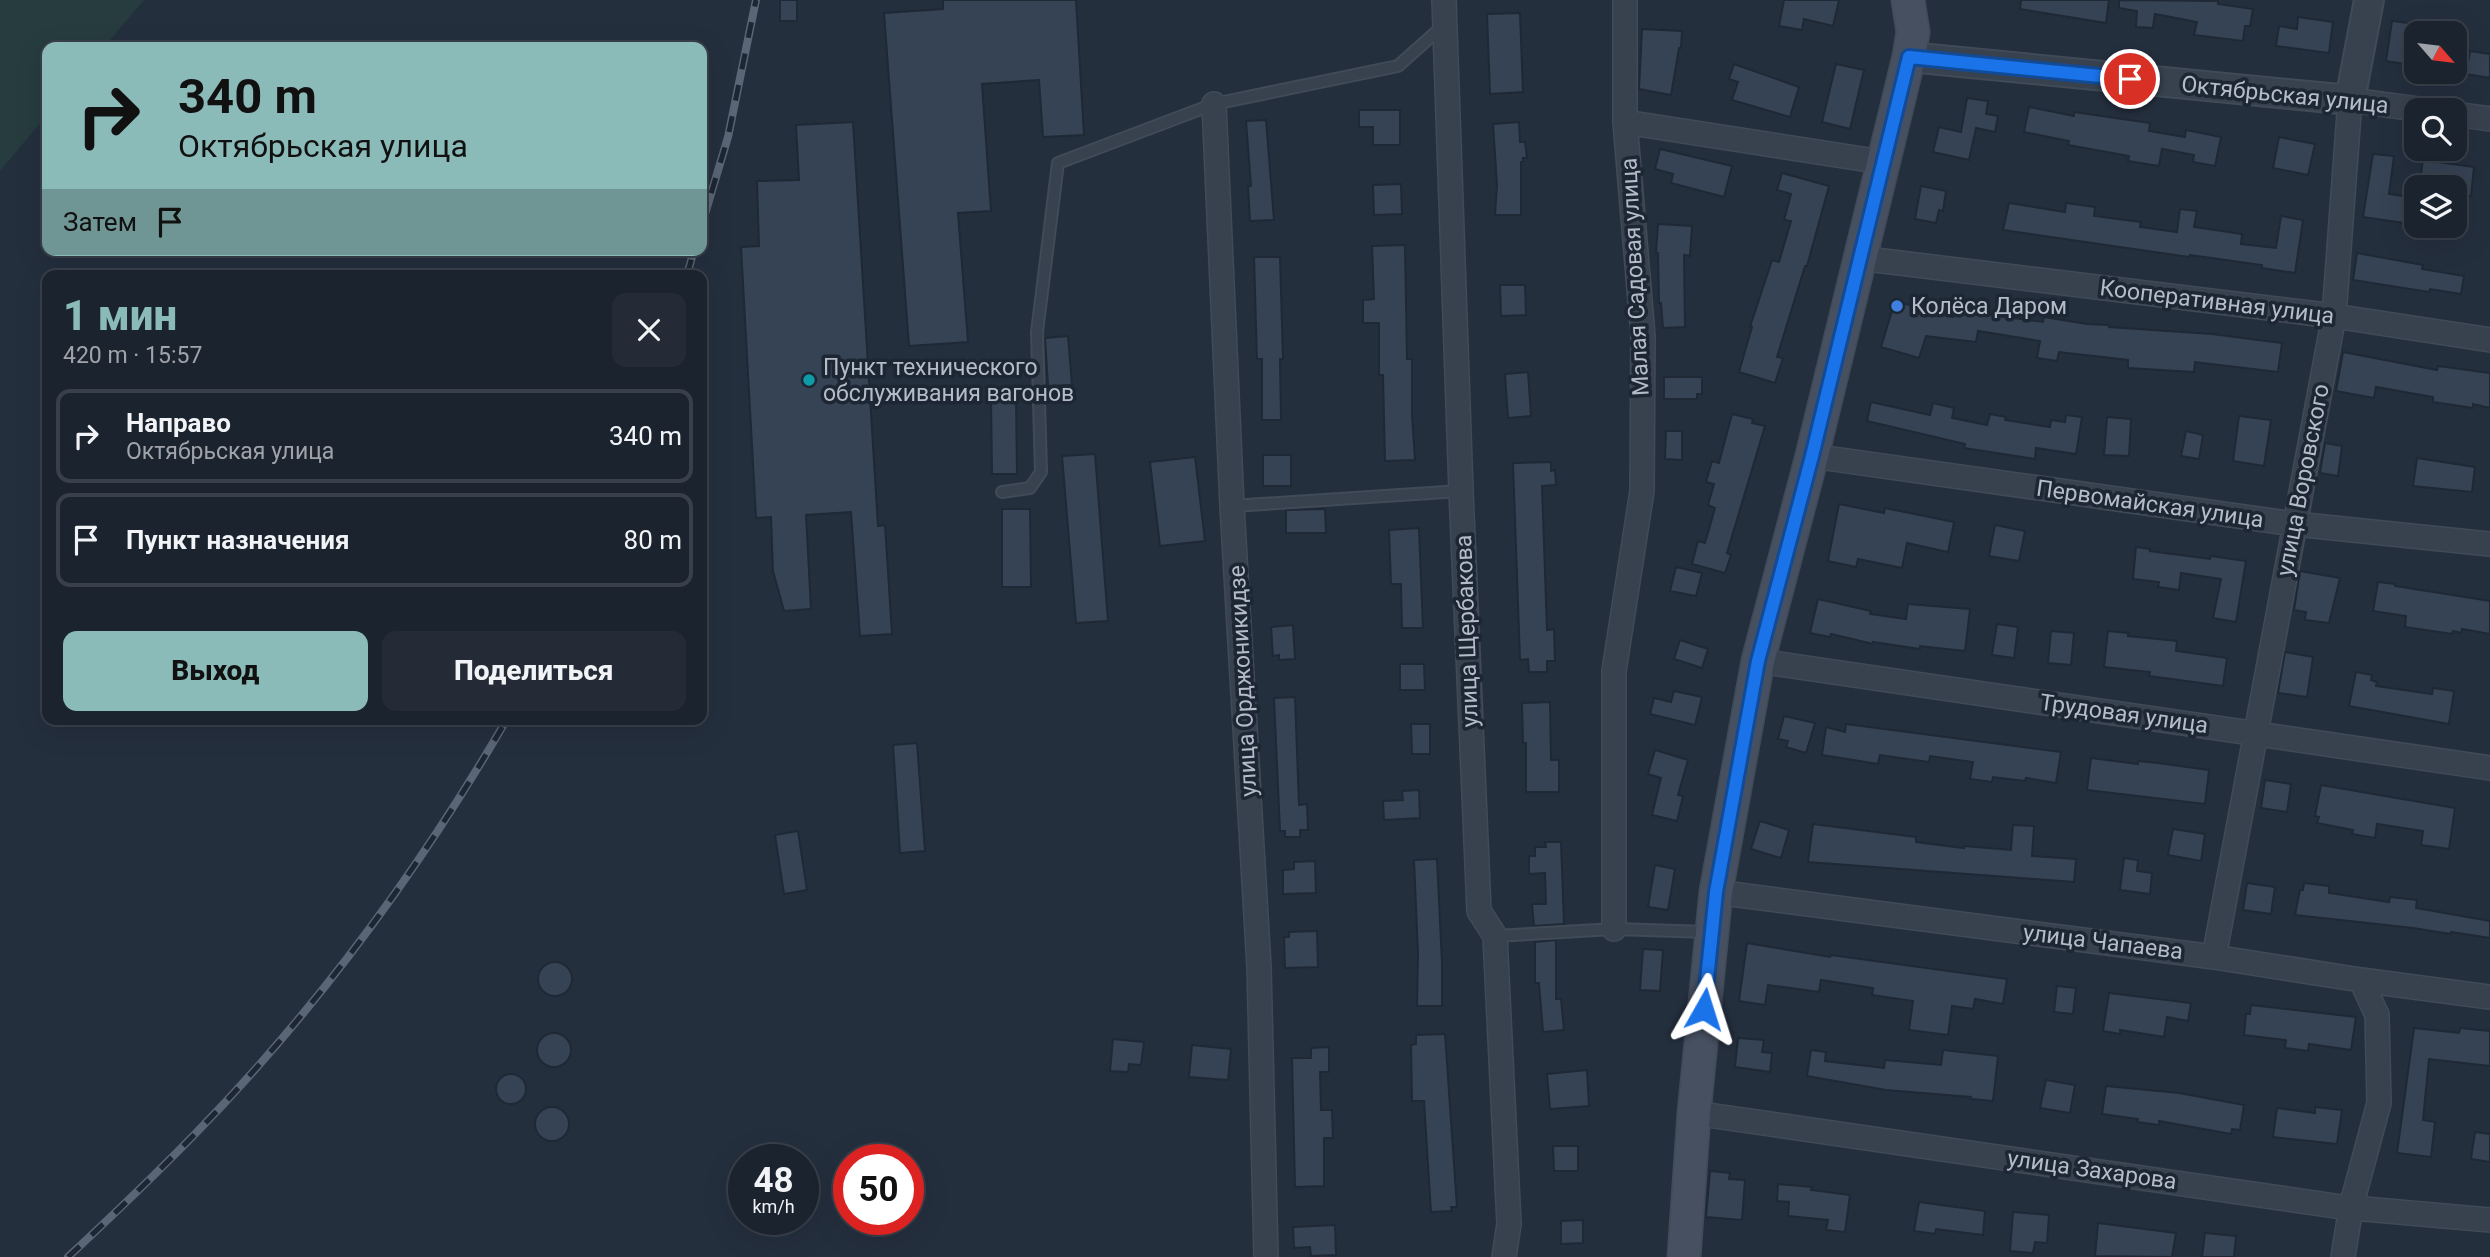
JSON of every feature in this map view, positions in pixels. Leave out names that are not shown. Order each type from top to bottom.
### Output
[{"type":"main road","points":[[1684,1257],[1694,1113],[1716,892],[1758,661],[1812,456],[1909,57],[1913,32],[1908,0]]},
{"type":"street","name":"улица Щербакова","points":[[1444,0],[1479,911],[1495,936],[1509,1224],[1504,1257]]},
{"type":"street","name":"Малая Садовая улица","points":[[1614,929],[1614,671],[1642,491],[1643,336],[1625,122],[1626,0]]},
{"type":"street","name":"улица Воровского","points":[[2214,957],[2334,316],[2350,100],[2369,0]]},
{"type":"street","name":"Октябрьская улица","points":[[1909,57],[2404,107]]},
{"type":"street","name":"улица Орджоникидзе","points":[[1214,104],[1232,506],[1259,967],[1266,1257]]},
{"type":"street","points":[[2467,116],[2490,119]]},
{"type":"street","points":[[1625,122],[1882,162]]},
{"type":"street","name":"Кооперативная улица","points":[[1859,258],[2334,316],[2490,340]]},
{"type":"street","name":"Первомайская улица","points":[[1812,456],[2295,524],[2490,544]]},
{"type":"street","name":"Трудовая улица","points":[[1758,661],[2490,768]]},
{"type":"street","name":"улица Чапаева","points":[[1716,892],[2214,957],[2490,997]]},
{"type":"street","points":[[2343,1257],[2351,1208],[2379,1103],[2377,1015],[2361,980]]},
{"type":"street","name":"улица Захарова","points":[[1694,1113],[2351,1208],[2490,1220]]},
{"type":"lane","points":[[1002,492],[1030,488],[1041,472],[1037,332],[1058,163],[1214,104],[1398,66],[1444,25]]},
{"type":"lane","points":[[1232,506],[1461,491]]},
{"type":"lane","points":[[1495,936],[1614,929],[1712,932]]},
{"type":"green space","points":[[0,0],[144,0],[108,42],[42,42],[42,121],[0,171]]},
{"type":"building","points":[[780,0],[797,0],[797,21],[780,21]]},
{"type":"building","points":[[943,0],[1076,0],[1084,135],[1043,137],[1039,80],[982,84],[991,211],[958,213],[968,342],[909,346],[884,13],[943,9]]},
{"type":"building","points":[[1784,0],[1839,0],[1833,26],[1804,19],[1802,30],[1779,26]]},
{"type":"building","points":[[2021,0],[2109,0],[2106,23],[2020,9]]},
{"type":"building","points":[[2119,0],[2218,1],[2218,4],[2253,9],[2250,26],[2245,26],[2243,41],[2194,35],[2197,22],[2155,14],[2153,28],[2136,27],[2137,11],[2119,8]]},
{"type":"building","points":[[1520,13],[1523,92],[1490,94],[1487,14]]},
{"type":"building","points":[[2298,17],[2333,22],[2329,53],[2276,46],[2279,26],[2297,29]]},
{"type":"building","points":[[2392,21],[2404,22],[2404,64],[2386,61]]},
{"type":"building","points":[[1642,29],[1682,31],[1671,95],[1639,89]]},
{"type":"building","points":[[2470,51],[2490,54],[2490,78],[2468,74]]},
{"type":"building","points":[[1734,64],[1799,87],[1790,117],[1732,100],[1738,82],[1729,79]]},
{"type":"building","points":[[1836,64],[1864,70],[1850,129],[1822,122]]},
{"type":"building","points":[[1967,98],[1988,101],[1986,114],[1998,116],[1995,132],[1976,128],[1969,160],[1933,152],[1939,127],[1961,132]]},
{"type":"building","points":[[2029,107],[2074,116],[2074,112],[2150,123],[2149,131],[2185,137],[2186,130],[2221,137],[2215,166],[2193,162],[2194,155],[2162,149],[2159,166],[2128,161],[2129,156],[2068,145],[2069,141],[2024,132]]},
{"type":"building","points":[[1359,110],[1400,110],[1400,145],[1373,145],[1373,127],[1359,127]]},
{"type":"building","points":[[1266,120],[1274,220],[1250,221],[1248,186],[1251,186],[1246,121]]},
{"type":"building","name":"Пункт технического обслуживания вагонов","points":[[853,122],[878,526],[885,525],[892,634],[860,636],[851,512],[806,515],[811,609],[784,611],[773,571],[771,517],[756,518],[741,247],[759,246],[757,181],[799,180],[796,125]]},
{"type":"building","points":[[1519,122],[1520,142],[1525,142],[1527,158],[1523,158],[1521,162],[1521,215],[1495,215],[1497,185],[1493,124]]},
{"type":"building","points":[[2279,137],[2315,144],[2308,175],[2273,168]]},
{"type":"building","points":[[1660,149],[1732,166],[1724,197],[1671,183],[1673,174],[1655,169]]},
{"type":"building","points":[[2373,154],[2394,156],[2389,194],[2404,196],[2404,223],[2363,217]]},
{"type":"building","points":[[2423,161],[2474,167],[2471,196],[2467,196],[2467,175],[2421,175]]},
{"type":"building","points":[[1782,173],[1829,186],[1807,266],[1777,357],[1783,358],[1775,383],[1739,372],[1750,327],[1772,260],[1779,262],[1791,221],[1784,220],[1791,194],[1777,190]]},
{"type":"building","points":[[1401,184],[1402,214],[1374,215],[1373,185]]},
{"type":"building","points":[[1921,186],[1946,191],[1943,211],[1939,210],[1936,223],[1915,219]]},
{"type":"building","points":[[2009,203],[2065,212],[2066,203],[2095,207],[2094,216],[2141,222],[2140,227],[2177,232],[2180,209],[2197,211],[2194,227],[2242,234],[2241,244],[2276,248],[2281,216],[2303,220],[2295,273],[2262,268],[2262,265],[2003,230]]},
{"type":"building","points":[[1658,224],[1692,226],[1690,256],[1684,255],[1685,327],[1663,328],[1656,253]]},
{"type":"building","points":[[1405,245],[1407,359],[1412,359],[1415,460],[1385,461],[1383,375],[1379,375],[1379,323],[1363,323],[1363,300],[1374,299],[1372,246]]},
{"type":"building","points":[[2357,253],[2423,265],[2422,269],[2464,276],[2461,294],[2430,289],[2429,292],[2353,280]]},
{"type":"building","points":[[1254,257],[1280,257],[1283,359],[1280,359],[1281,420],[1262,420],[1262,359],[1257,359]]},
{"type":"building","points":[[1500,285],[1525,285],[1526,315],[1501,316]]},
{"type":"building","points":[[1895,301],[1953,317],[1954,310],[2043,322],[2044,317],[2109,327],[2212,334],[2282,343],[2278,372],[2195,362],[2194,372],[2128,368],[2128,360],[2059,352],[2057,361],[2037,358],[2040,341],[1978,331],[1976,342],[1926,336],[1919,358],[1881,347]]},
{"type":"building","points":[[1068,336],[1072,385],[1048,386],[1045,338]]},
{"type":"building","points":[[2343,352],[2437,370],[2438,366],[2490,373],[2490,408],[2473,404],[2473,408],[2433,402],[2433,397],[2376,387],[2374,398],[2336,391]]},
{"type":"building","points":[[1528,372],[1531,416],[1508,418],[1505,374]]},
{"type":"building","points":[[1664,377],[1702,377],[1702,394],[1697,394],[1697,399],[1664,399]]},
{"type":"building","points":[[1016,398],[1017,474],[992,474],[991,399]]},
{"type":"building","points":[[1871,402],[1930,415],[1933,403],[1954,408],[1952,418],[1987,425],[1990,414],[2006,417],[2005,420],[2050,427],[2051,420],[2065,422],[2066,415],[2082,417],[2076,454],[2036,448],[2035,459],[1964,448],[1965,444],[1867,421]]},
{"type":"building","points":[[1732,414],[1753,419],[1752,423],[1765,426],[1727,553],[1731,555],[1725,573],[1692,564],[1698,541],[1705,543],[1715,508],[1708,505],[1714,484],[1706,482],[1712,461],[1719,463]]},
{"type":"building","points":[[2239,416],[2271,420],[2264,466],[2233,461]]},
{"type":"building","points":[[2107,417],[2131,419],[2129,456],[2104,455]]},
{"type":"building","points":[[1666,431],[1682,431],[1682,460],[1665,459]]},
{"type":"building","points":[[2186,431],[2203,435],[2199,459],[2181,456]]},
{"type":"building","points":[[2325,443],[2342,446],[2338,476],[2320,473]]},
{"type":"building","points":[[1095,454],[1108,621],[1076,623],[1062,456]]},
{"type":"building","points":[[1263,455],[1291,455],[1291,486],[1263,486]]},
{"type":"building","points":[[1195,457],[1205,541],[1160,546],[1150,462]]},
{"type":"building","points":[[2417,458],[2475,467],[2472,492],[2413,486]]},
{"type":"building","points":[[1551,462],[1551,471],[1555,470],[1556,485],[1542,486],[1547,630],[1554,629],[1555,661],[1547,661],[1547,672],[1529,672],[1528,659],[1520,660],[1513,463]]},
{"type":"building","points":[[1839,504],[1884,513],[1885,508],[1954,522],[1948,552],[1907,543],[1902,568],[1858,559],[1856,567],[1828,561]]},
{"type":"building","points":[[1002,509],[1030,509],[1031,587],[1002,587]]},
{"type":"building","points":[[1325,509],[1326,533],[1286,533],[1286,510]]},
{"type":"building","points":[[1995,525],[2025,531],[2019,561],[1989,556]]},
{"type":"building","points":[[1419,528],[1423,628],[1402,628],[1401,584],[1391,584],[1389,530]]},
{"type":"building","points":[[2136,547],[2210,559],[2211,556],[2246,561],[2236,622],[2213,618],[2221,579],[2181,573],[2179,590],[2158,587],[2159,582],[2133,579]]},
{"type":"building","points":[[1676,567],[1702,573],[1696,596],[1670,591]]},
{"type":"building","points":[[2300,571],[2340,578],[2329,623],[2305,620],[2306,612],[2294,610]]},
{"type":"building","points":[[2378,582],[2490,601],[2490,634],[2462,629],[2461,633],[2453,631],[2452,634],[2405,627],[2406,616],[2373,611]]},
{"type":"building","points":[[1818,599],[1871,611],[1870,614],[1906,619],[1908,604],[1970,609],[1965,651],[1873,644],[1831,634],[1830,637],[1810,633]]},
{"type":"building","points":[[1997,624],[2018,627],[2014,658],[1992,655]]},
{"type":"building","points":[[1293,625],[1295,659],[1279,660],[1279,655],[1273,656],[1271,627]]},
{"type":"building","points":[[2051,631],[2074,633],[2071,665],[2048,663]]},
{"type":"building","points":[[2108,631],[2177,641],[2176,651],[2227,658],[2223,686],[2149,676],[2150,672],[2104,667]]},
{"type":"building","points":[[1680,640],[1708,649],[1702,668],[1674,659]]},
{"type":"building","points":[[2285,652],[2313,657],[2307,697],[2278,693]]},
{"type":"building","points":[[1400,664],[1424,664],[1425,690],[1400,690]]},
{"type":"building","points":[[2356,672],[2372,675],[2371,680],[2377,682],[2376,686],[2432,694],[2433,688],[2454,691],[2449,724],[2349,706]]},
{"type":"building","points":[[1674,691],[1702,697],[1695,725],[1650,714],[1654,698],[1671,702]]},
{"type":"building","points":[[1295,697],[1299,805],[1307,804],[1308,830],[1300,830],[1300,837],[1285,837],[1285,831],[1280,831],[1274,698]]},
{"type":"building","points":[[1550,702],[1551,760],[1559,760],[1559,792],[1526,792],[1526,743],[1523,743],[1522,703]]},
{"type":"building","points":[[1784,716],[1815,723],[1806,753],[1786,747],[1788,741],[1778,739]]},
{"type":"building","points":[[1411,724],[1430,724],[1430,754],[1412,754]]},
{"type":"building","points":[[1846,724],[2061,752],[2056,783],[2026,778],[2025,781],[1993,777],[1992,782],[1970,779],[1973,762],[1930,756],[1929,762],[1880,755],[1878,764],[1822,755],[1826,727],[1845,732]]},
{"type":"building","points":[[917,743],[925,851],[900,853],[893,745]]},
{"type":"building","points":[[1655,750],[1688,760],[1678,795],[1683,796],[1677,821],[1652,815],[1661,778],[1648,774]]},
{"type":"building","points":[[2091,758],[2209,770],[2205,804],[2087,790]]},
{"type":"building","points":[[2265,780],[2291,784],[2287,812],[2261,808]]},
{"type":"building","points":[[2321,785],[2455,808],[2449,849],[2421,845],[2423,831],[2377,824],[2375,838],[2352,834],[2353,830],[2317,823],[2319,817],[2315,816]]},
{"type":"building","points":[[1419,790],[1420,818],[1384,820],[1383,801],[1403,800],[1402,791]]},
{"type":"building","points":[[1760,821],[1789,830],[1781,858],[1751,849]]},
{"type":"building","points":[[1813,824],[1916,837],[1916,842],[2011,850],[2013,825],[2034,826],[2032,856],[2076,859],[2074,882],[1808,862]]},
{"type":"building","points":[[2173,829],[2205,834],[2201,861],[2168,855]]},
{"type":"building","points":[[798,831],[807,890],[784,894],[775,835]]},
{"type":"building","points":[[1545,842],[1561,842],[1564,924],[1534,926],[1532,904],[1546,904],[1545,873],[1529,874],[1529,856],[1535,856],[1535,847],[1546,847]]},
{"type":"building","points":[[2124,858],[2138,860],[2137,871],[2152,873],[2150,894],[2120,890]]},
{"type":"building","points":[[1437,859],[1442,1006],[1417,1006],[1414,860]]},
{"type":"building","points":[[1315,861],[1316,893],[1283,894],[1283,870],[1294,869],[1294,862]]},
{"type":"building","points":[[1655,865],[1675,869],[1668,910],[1648,907]]},
{"type":"building","points":[[2247,883],[2275,887],[2271,914],[2243,910]]},
{"type":"building","points":[[2304,883],[2329,886],[2329,893],[2389,902],[2390,897],[2417,900],[2416,908],[2490,921],[2490,938],[2295,915]]},
{"type":"building","points":[[1317,931],[1318,967],[1285,968],[1284,937],[1289,937],[1289,932]]},
{"type":"building","points":[[1556,940],[1556,999],[1561,999],[1564,1030],[1543,1032],[1539,983],[1535,983],[1535,942]]},
{"type":"building","points":[[1747,943],[1830,957],[1831,955],[2007,979],[2003,1004],[1975,999],[1973,1009],[1952,1006],[1948,1035],[1909,1030],[1913,1001],[1872,995],[1873,988],[1821,980],[1819,992],[1768,985],[1765,1005],[1739,1001]]},
{"type":"building","points":[[1643,949],[1663,950],[1660,991],[1640,990]]},
{"type":"building","points":[[555,962],[567,967],[572,979],[567,991],[555,996],[543,991],[538,979],[543,967]]},
{"type":"building","points":[[2057,986],[2076,988],[2073,1014],[2054,1012]]},
{"type":"building","points":[[2109,993],[2191,1003],[2188,1021],[2167,1017],[2164,1037],[2120,1030],[2120,1034],[2103,1031]]},
{"type":"building","points":[[2251,1005],[2356,1017],[2351,1050],[2309,1044],[2308,1051],[2285,1048],[2286,1040],[2244,1035],[2246,1014],[2250,1014]]},
{"type":"building","points":[[2414,1028],[2459,1033],[2460,1028],[2490,1031],[2490,1066],[2429,1059],[2423,1120],[2435,1122],[2431,1157],[2397,1153]]},
{"type":"building","points":[[554,1033],[566,1038],[571,1050],[566,1062],[554,1067],[542,1062],[537,1050],[542,1038]]},
{"type":"building","points":[[1445,1034],[1457,1207],[1451,1207],[1452,1211],[1431,1212],[1424,1101],[1412,1101],[1411,1045],[1416,1044],[1416,1035]]},
{"type":"building","points":[[1738,1038],[1764,1040],[1762,1052],[1772,1053],[1770,1072],[1735,1067]]},
{"type":"building","points":[[1113,1039],[1144,1042],[1141,1065],[1129,1064],[1128,1072],[1110,1071]]},
{"type":"building","points":[[1192,1045],[1231,1049],[1228,1080],[1189,1077]]},
{"type":"building","points":[[1329,1047],[1329,1072],[1320,1072],[1321,1110],[1332,1110],[1333,1138],[1324,1138],[1324,1186],[1295,1187],[1292,1058],[1311,1058],[1311,1048]]},
{"type":"building","points":[[1811,1050],[1826,1052],[1825,1061],[1884,1068],[1885,1060],[1941,1065],[1943,1050],[1998,1056],[1993,1101],[1886,1090],[1807,1076]]},
{"type":"building","points":[[1587,1070],[1589,1106],[1550,1109],[1547,1074]]},
{"type":"building","points":[[511,1074],[517,1075],[525,1083],[525,1095],[517,1103],[511,1104],[505,1103],[497,1095],[496,1089],[497,1083],[505,1075]]},
{"type":"building","points":[[2046,1080],[2075,1085],[2070,1113],[2040,1108]]},
{"type":"building","points":[[2106,1086],[2179,1093],[2244,1105],[2240,1130],[2232,1129],[2231,1134],[2159,1121],[2159,1125],[2137,1122],[2138,1119],[2102,1114]]},
{"type":"building","points":[[552,1107],[564,1112],[569,1124],[564,1136],[552,1141],[540,1136],[535,1124],[540,1112]]},
{"type":"building","points":[[2315,1107],[2342,1110],[2337,1144],[2273,1137],[2277,1108],[2315,1113]]},
{"type":"building","points":[[2475,1132],[2490,1134],[2490,1162],[2471,1159]]},
{"type":"building","points":[[1553,1146],[1578,1146],[1578,1171],[1554,1171]]},
{"type":"building","points":[[1710,1171],[1730,1173],[1729,1179],[1745,1180],[1742,1220],[1706,1217]]},
{"type":"building","points":[[1778,1184],[1812,1187],[1811,1190],[1850,1195],[1845,1232],[1826,1230],[1828,1220],[1788,1216],[1789,1202],[1777,1201]]},
{"type":"building","points":[[1919,1202],[1985,1211],[1983,1235],[1936,1229],[1935,1234],[1914,1231]]},
{"type":"building","points":[[2013,1212],[2049,1215],[2047,1243],[2035,1242],[2033,1253],[2010,1251]]},
{"type":"building","points":[[1583,1220],[1583,1243],[1561,1244],[1561,1221]]},
{"type":"building","points":[[2098,1223],[2176,1233],[2172,1257],[2095,1256]]},
{"type":"building","points":[[1335,1225],[1336,1255],[1311,1256],[1310,1247],[1294,1248],[1293,1227]]},
{"type":"building","points":[[2205,1233],[2236,1236],[2234,1257],[2202,1257]]},
{"type":"railway","points":[[707,207],[728,137],[756,0]]},
{"type":"railway","points":[[688,270],[692,256]]},
{"type":"railway","points":[[68,1257],[194,1135],[282,1039],[402,884],[503,725]]},
{"type":"place","name":"Колёса Даром","points":[[1897,306]]},
{"type":"place","name":"Пункт технического обслуживания вагонов","points":[[809,380]]},
{"type":"route","points":[[1704,1009],[1716,892],[1758,661],[1812,456],[1909,57],[2130,79]]}]
